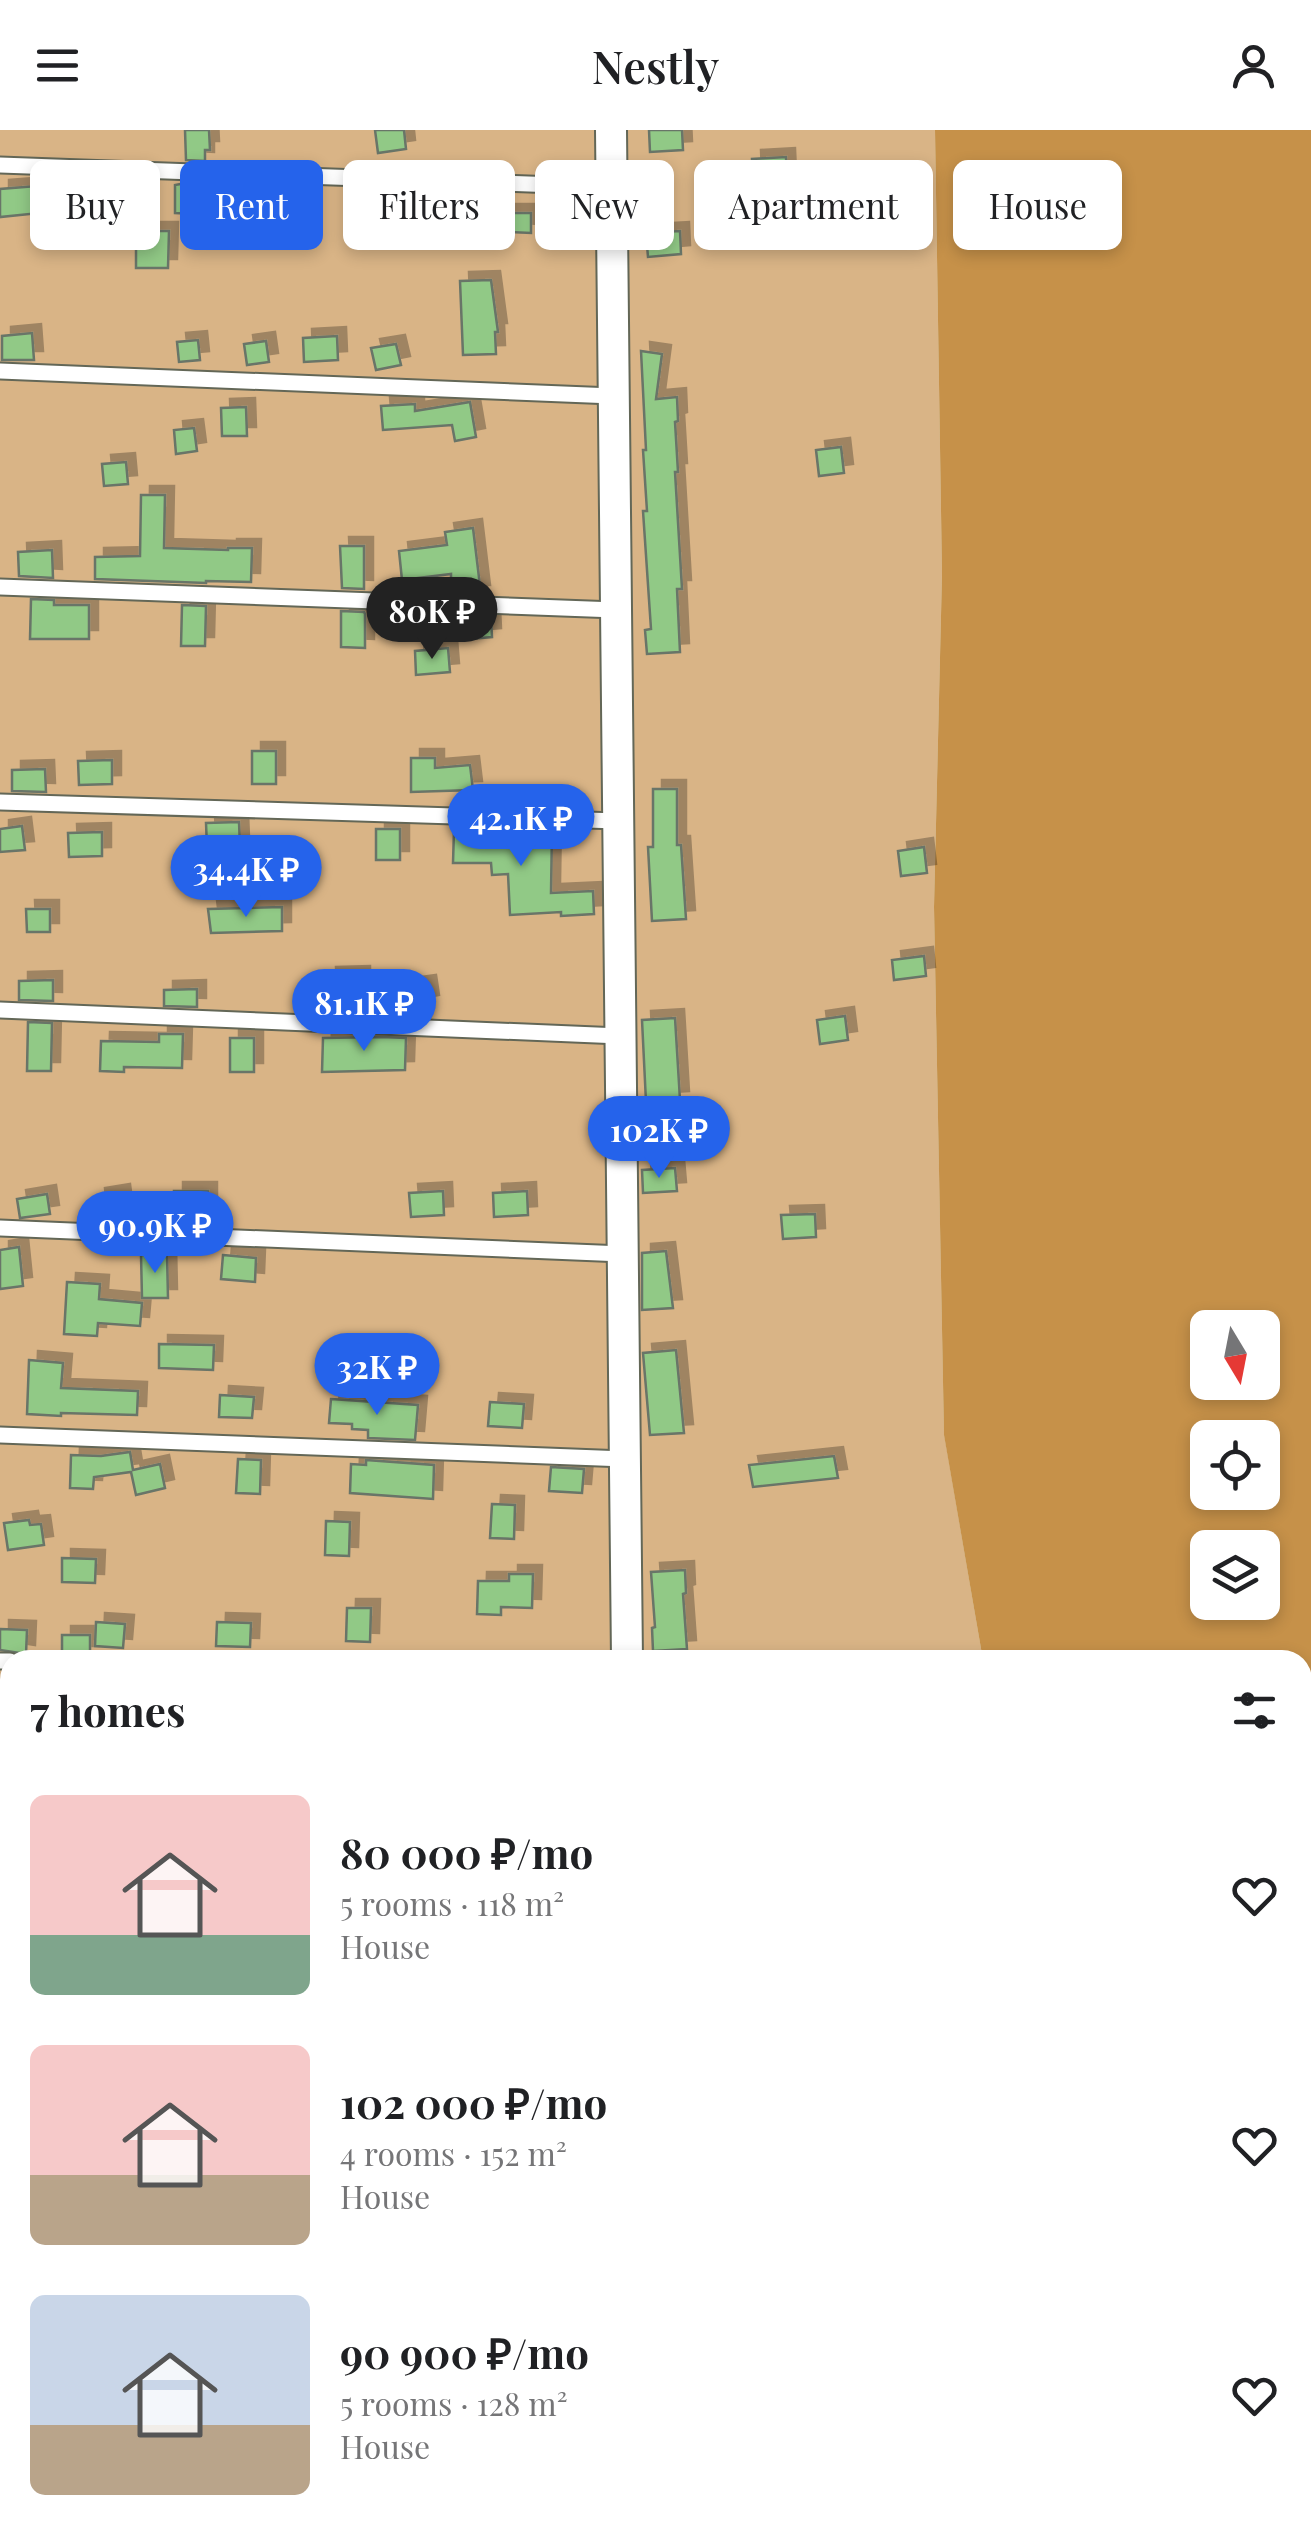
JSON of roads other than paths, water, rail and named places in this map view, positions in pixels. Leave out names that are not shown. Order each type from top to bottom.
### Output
[{"type":"street","points":[[610,130],[611,160]]},
{"type":"street","points":[[612,250],[627,1650]]},
{"type":"lane","points":[[0,165],[535,184]]},
{"type":"lane","points":[[0,371],[613,396]]},
{"type":"lane","points":[[0,588],[616,610]]},
{"type":"lane","points":[[0,802],[618,821]]},
{"type":"lane","points":[[0,1010],[620,1036]]},
{"type":"lane","points":[[0,1228],[623,1254]]},
{"type":"lane","points":[[0,1435],[625,1459]]}]
